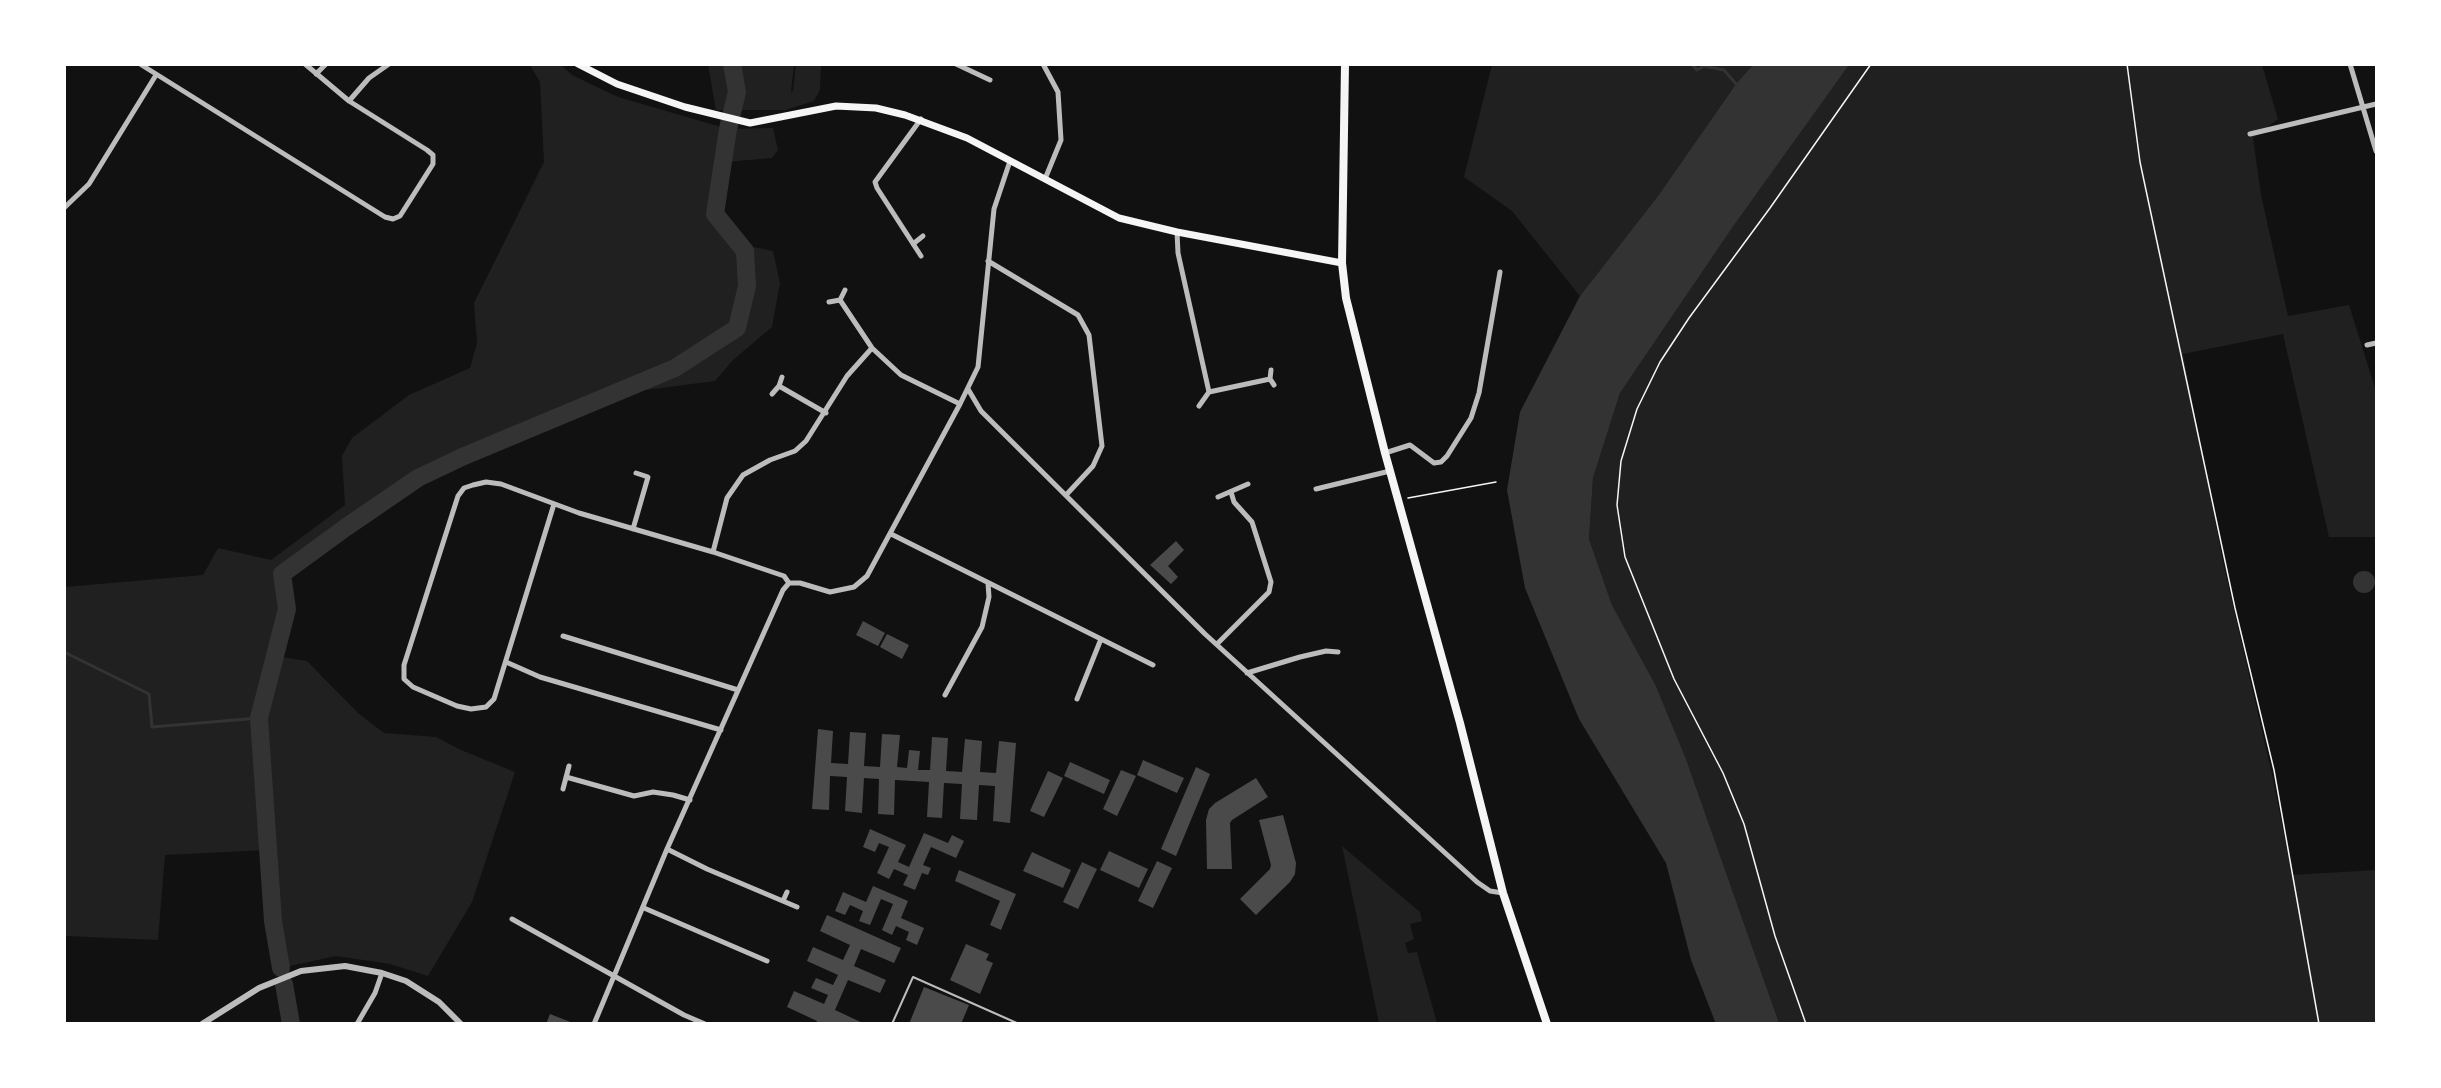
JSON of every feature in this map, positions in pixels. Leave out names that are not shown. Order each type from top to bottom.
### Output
[{"type":"main road","points":[[579,64],[617,84],[750,123],[836,106],[876,108],[921,119],[967,138],[1119,218],[1177,232],[1342,263]]},
{"type":"main road","points":[[1345,64],[1342,263],[1346,298],[1385,453],[1460,723],[1503,893],[1547,1023]]},
{"type":"street","points":[[140,64],[385,218],[393,219],[400,216],[433,164],[433,156],[349,101],[305,64]]},
{"type":"street","points":[[316,74],[326,64]]},
{"type":"street","points":[[349,101],[369,78],[389,64]]},
{"type":"street","points":[[956,64],[990,80]]},
{"type":"street","points":[[1043,64],[1058,92],[1061,140],[1045,179]]},
{"type":"street","points":[[2350,64],[2376,151]]},
{"type":"street","points":[[64,208],[89,184],[156,75]]},
{"type":"street","points":[[2250,134],[2376,104]]},
{"type":"street","points":[[921,119],[875,182],[921,256]]},
{"type":"street","points":[[594,1023],[667,849],[783,590],[789,583],[800,583],[830,592],[855,587],[867,576],[968,389],[978,367],[981,350],[994,209],[1010,161]]},
{"type":"street","points":[[1177,232],[1178,253],[1209,392]]},
{"type":"street","points":[[913,244],[923,236]]},
{"type":"street","points":[[988,261],[1078,315],[1089,335],[1102,446],[1093,466],[1066,494]]},
{"type":"street","points":[[1385,453],[1410,445],[1434,463],[1441,462],[1447,456],[1471,418],[1479,393],[1500,272]]},
{"type":"street","points":[[840,300],[845,290]]},
{"type":"street","points":[[840,300],[872,348],[901,375],[960,404]]},
{"type":"street","points":[[829,302],[840,300]]},
{"type":"street","points":[[2367,345],[2376,343]]},
{"type":"street","points":[[713,552],[727,498],[743,475],[770,460],[795,451],[806,441],[826,413],[847,376],[872,348]]},
{"type":"street","points":[[1271,370],[1270,379],[1274,386]]},
{"type":"street","points":[[772,394],[779,386],[782,377]]},
{"type":"street","points":[[1199,406],[1209,392],[1270,379]]},
{"type":"street","points":[[779,386],[826,413]]},
{"type":"street","points":[[968,389],[981,411],[1205,634],[1477,882],[1490,891],[1503,893]]},
{"type":"street","points":[[1316,489],[1390,471]]},
{"type":"street","points":[[633,528],[648,477],[636,473]]},
{"type":"street","points":[[554,504],[494,699],[486,707],[471,709],[456,706],[413,687],[404,679],[404,665],[458,496],[464,488],[473,485],[486,482],[501,484],[554,504],[784,576],[789,583]]},
{"type":"street","points":[[1218,497],[1248,484]]},
{"type":"street","points":[[1217,644],[1269,592],[1271,582],[1255,528],[1234,502],[1231,492]]},
{"type":"street","points":[[891,534],[1152,665]]},
{"type":"street","points":[[945,695],[982,627],[988,597],[988,583]]},
{"type":"street","points":[[563,636],[738,690]]},
{"type":"street","points":[[1077,699],[1101,639]]},
{"type":"street","points":[[1247,673],[1300,657],[1326,651],[1338,652]]},
{"type":"street","points":[[506,662],[540,677],[721,730]]},
{"type":"street","points":[[563,789],[569,766]]},
{"type":"street","points":[[566,777],[634,796],[653,792],[690,800]]},
{"type":"street","points":[[667,849],[707,870],[797,907]]},
{"type":"street","points":[[783,901],[787,892]]},
{"type":"street","points":[[644,908],[767,961]]},
{"type":"street","points":[[512,919],[684,1014],[705,1023]]},
{"type":"street","points":[[202,1023],[259,988],[301,972],[345,966],[382,973],[406,981],[439,1002],[461,1023]]},
{"type":"street","points":[[357,1023],[375,993],[382,973]]},
{"type":"street","points":[[681,1023],[684,1014]]},
{"type":"lane","points":[[892,1023],[913,977],[1019,1023]]},
{"type":"path","points":[[1806,1023],[1775,936],[1744,824],[1723,772],[1674,679],[1625,557],[1617,505],[1621,461],[1637,409],[1660,362],[1871,64]]},
{"type":"path","points":[[2127,64],[2140,162],[2233,597],[2274,770],[2319,1023]]},
{"type":"path","points":[[1398,500],[1496,482]]},
{"type":"shaded area","points":[[1754,64],[1849,65],[1732,228],[1620,393],[1593,478],[1589,539],[1612,605],[1656,686],[1686,759],[1779,1023],[1716,1024],[1691,960],[1666,863],[1579,719],[1525,588],[1507,490],[1520,412],[1580,296],[1658,196],[1736,84]]},
{"type":"shaded area","points":[[530,65],[561,65],[572,75],[618,97],[728,129],[773,128],[778,150],[772,158],[725,162],[715,214],[738,244],[773,251],[780,283],[772,327],[733,360],[715,381],[615,394],[461,457],[418,478],[282,574],[287,609],[275,656],[307,661],[358,713],[384,733],[436,737],[515,772],[472,902],[428,976],[390,964],[336,956],[281,968],[273,921],[268,850],[165,855],[158,940],[65,936],[65,587],[203,575],[218,548],[271,560],[345,505],[342,456],[352,438],[409,395],[470,368],[477,343],[474,303],[544,162],[540,82]]},
{"type":"shaded area","points":[[708,65],[794,65],[791,92],[796,65],[821,65],[820,90],[814,101],[785,110],[716,110]]},
{"type":"shaded area","points":[[1492,65],[1754,65],[1736,84],[1658,196],[1580,296],[1512,211],[1464,177]]},
{"type":"shaded area","points":[[1849,65],[2262,65],[2278,119],[2253,138],[2261,195],[2288,316],[2349,305],[2376,391],[2376,537],[2329,537],[2283,334],[2183,354],[2223,562],[2273,779],[2292,875],[2376,870],[2376,1023],[1779,1023],[1686,759],[1656,686],[1612,605],[1589,539],[1593,478],[1620,393],[1732,228]]},
{"type":"shaded area","points":[[2364,571],[2372,574],[2375,582],[2372,590],[2364,593],[2356,590],[2353,582],[2356,574]]},
{"type":"shaded area","points":[[1342,846],[1420,912],[1422,921],[1410,924],[1414,939],[1405,943],[1408,953],[1417,952],[1437,1023],[1379,1023]]},
{"type":"building","points":[[1176,541],[1184,550],[1168,566],[1178,577],[1171,584],[1150,565]]},
{"type":"building","points":[[863,621],[885,633],[878,646],[856,635]]},
{"type":"building","points":[[887,634],[909,645],[902,659],[880,647]]},
{"type":"building","points":[[818,729],[833,731],[831,763],[848,764],[850,732],[866,733],[864,766],[880,767],[882,734],[900,735],[897,767],[907,768],[909,750],[920,751],[918,770],[930,770],[932,737],[948,738],[946,771],[962,772],[965,739],[982,741],[980,772],[996,773],[999,741],[1016,743],[1010,823],[993,821],[995,786],[979,785],[977,820],[960,819],[962,784],[944,783],[942,818],[927,817],[929,782],[895,780],[894,815],[878,814],[879,779],[864,778],[862,813],[845,811],[847,777],[830,776],[829,810],[812,809]]},
{"type":"building","points":[[1143,760],[1184,778],[1177,793],[1137,775]]},
{"type":"building","points":[[1070,762],[1110,780],[1104,794],[1064,776]]},
{"type":"building","points":[[1196,767],[1210,774],[1176,856],[1161,849]]},
{"type":"building","points":[[1121,770],[1136,776],[1117,816],[1103,809]]},
{"type":"building","points":[[1048,771],[1063,778],[1044,817],[1030,811]]},
{"type":"building","points":[[1256,778],[1268,797],[1230,823],[1232,869],[1207,869],[1206,820],[1209,809]]},
{"type":"building","points":[[1283,815],[1296,863],[1295,874],[1290,882],[1256,915],[1240,899],[1270,869],[1271,865],[1259,820]]},
{"type":"building","points":[[870,829],[906,845],[898,862],[909,867],[924,833],[948,843],[952,835],[964,841],[956,858],[931,847],[923,865],[931,868],[928,875],[922,873],[915,890],[903,885],[908,875],[894,869],[889,879],[877,873],[889,847],[879,843],[875,852],[863,847]]},
{"type":"building","points":[[1109,851],[1148,869],[1139,888],[1100,870]]},
{"type":"building","points":[[1032,852],[1071,870],[1063,888],[1023,871]]},
{"type":"building","points":[[1157,861],[1172,868],[1153,908],[1138,901]]},
{"type":"building","points":[[1082,862],[1097,869],[1078,909],[1063,902]]},
{"type":"building","points":[[959,870],[1016,894],[1001,930],[990,925],[1000,901],[955,881]]},
{"type":"building","points":[[873,886],[908,901],[901,918],[924,928],[917,945],[906,940],[909,932],[896,926],[892,935],[882,930],[893,904],[881,899],[870,925],[859,921],[863,911],[850,905],[845,915],[835,911],[843,892],[866,902]]},
{"type":"building","points":[[827,915],[901,948],[894,963],[861,949],[854,966],[886,980],[880,993],[848,980],[835,1010],[865,1024],[816,1024],[817,1021],[787,1007],[794,991],[824,1004],[828,995],[811,988],[816,978],[833,985],[838,975],[807,961],[813,947],[843,960],[850,945],[820,931]]},
{"type":"building","points":[[966,944],[989,954],[986,960],[993,963],[980,994],[950,980]]},
{"type":"building","points":[[924,987],[969,1005],[961,1024],[909,1024]]},
{"type":"building","points":[[550,1014],[573,1023],[573,1024],[546,1024]]},
{"type":"waterway","points":[[281,968],[273,921],[259,718],[287,609],[282,574],[418,478],[462,457],[675,368],[737,328],[747,286],[745,251],[715,214],[728,129],[737,92],[732,64]]},
{"type":"waterway","points":[[1692,64],[1697,70],[1704,66],[1724,70],[1737,85]]},
{"type":"waterway","points":[[64,652],[149,694],[152,727],[259,718]]},
{"type":"waterway","points":[[284,984],[291,1024]]}]
